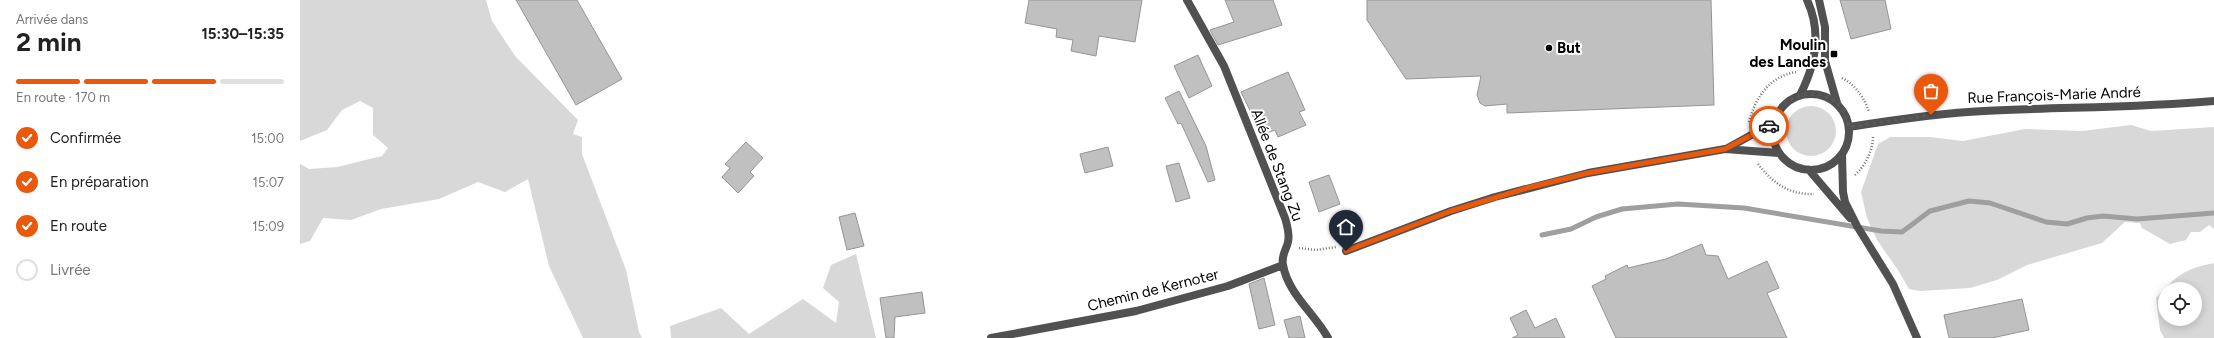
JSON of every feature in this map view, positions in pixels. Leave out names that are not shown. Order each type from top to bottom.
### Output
[{"type":"street","name":"Allée de Stang Zu","points":[[1187,0],[1224,66],[1285,218],[1288,243],[1283,254],[1283,265]]},
{"type":"street","points":[[1800,95],[1810,75],[1814,59],[1816,31],[1815,20],[1806,0]]},
{"type":"street","points":[[1819,0],[1825,28],[1825,60],[1837,103]]},
{"type":"street","points":[[1813,93],[1825,96],[1837,103],[1844,112],[1849,127],[1847,144],[1842,154],[1833,163],[1822,169],[1808,170],[1794,166],[1779,153],[1773,138],[1774,124],[1780,109],[1786,102],[1800,95],[1813,93]]},
{"type":"street","name":"Rue François-Marie André","points":[[1849,127],[1931,115],[1983,111],[2124,107],[2214,101]]},
{"type":"street","points":[[1725,149],[1774,124]]},
{"type":"street","points":[[1346,251],[1451,211],[1527,188],[1588,173],[1725,149],[1779,153]]},
{"type":"street","points":[[1842,154],[1843,192],[1845,202],[1857,226],[1890,278],[1907,312],[1917,338]]},
{"type":"street","points":[[1808,170],[1857,226]]},
{"type":"street","points":[[1283,265],[1285,274],[1294,289],[1328,338]]},
{"type":"street","name":"Chemin de Kernoter","points":[[991,338],[1029,335],[1178,301],[1228,286],[1283,265]]},
{"type":"path","points":[[1752,135],[1748,124],[1752,111],[1758,98],[1771,83],[1788,73],[1802,72],[1810,75]]},
{"type":"path","points":[[1751,150],[1757,164],[1781,188],[1810,195],[1825,191]]},
{"type":"path","points":[[1288,243],[1303,249],[1316,250],[1340,246],[1346,251]]},
{"type":"shaded area","points":[[300,0],[486,0],[492,21],[515,56],[578,120],[573,134],[582,137],[582,154],[626,270],[639,332],[642,338],[583,338],[549,266],[528,179],[505,192],[478,182],[439,199],[381,209],[351,220],[323,218],[310,241],[300,244],[300,164],[309,169],[337,167],[382,156],[388,148],[373,135],[373,108],[360,101],[342,110],[327,130],[300,141]]},
{"type":"shaded area","points":[[1811,106],[1820,108],[1831,117],[1836,131],[1834,140],[1825,151],[1811,156],[1802,154],[1791,145],[1786,131],[1788,122],[1797,111]]},
{"type":"shaded area","points":[[2131,125],[2151,131],[2214,127],[2214,229],[2209,225],[2200,232],[2191,232],[2186,240],[2170,244],[2142,228],[2140,223],[2125,222],[2102,243],[2027,265],[1997,280],[1970,288],[1920,291],[1909,289],[1877,240],[1867,218],[1861,192],[1878,144],[1890,137],[1930,137],[1963,141],[2025,129],[2082,131]]},
{"type":"shaded area","points":[[856,254],[876,338],[671,338],[670,326],[721,308],[749,334],[803,299],[836,323],[839,302],[823,288],[831,265]]},
{"type":"shaded area","points":[[2214,263],[2214,338],[2164,338],[2160,326],[2202,326],[2202,282],[2172,282],[2181,274],[2195,268]]},
{"type":"shaded area","points":[[2158,296],[2158,314],[2156,298]]},
{"type":"building","points":[[516,0],[577,0],[622,79],[576,105]]},
{"type":"building","points":[[1029,0],[1142,0],[1135,42],[1099,36],[1096,56],[1071,51],[1073,40],[1056,37],[1057,29],[1025,23]]},
{"type":"building","points":[[1225,0],[1273,0],[1282,25],[1218,45],[1210,30],[1234,22]]},
{"type":"building","name":"But","points":[[1367,0],[1711,0],[1714,105],[1507,113],[1507,104],[1485,106],[1480,103],[1477,95],[1481,76],[1406,79],[1367,20]]},
{"type":"building","points":[[1840,0],[1885,0],[1891,29],[1851,39]]},
{"type":"building","points":[[1198,55],[1212,86],[1189,98],[1174,66]]},
{"type":"building","points":[[1288,72],[1305,110],[1299,112],[1306,125],[1278,137],[1275,130],[1262,135],[1241,92]]},
{"type":"building","points":[[1179,91],[1206,146],[1215,180],[1208,182],[1181,123],[1178,124],[1165,98]]},
{"type":"building","points":[[746,142],[763,158],[750,172],[754,176],[738,193],[722,177],[730,168],[725,164]]},
{"type":"building","points":[[1108,147],[1113,166],[1085,173],[1080,154]]},
{"type":"building","points":[[1179,163],[1190,198],[1176,202],[1166,166]]},
{"type":"building","points":[[1329,175],[1340,204],[1319,212],[1309,182]]},
{"type":"building","points":[[855,213],[864,246],[847,250],[839,217]]},
{"type":"building","points":[[1702,244],[1706,255],[1718,256],[1728,279],[1767,261],[1779,288],[1767,293],[1787,338],[1616,338],[1592,286],[1606,279],[1605,276],[1627,265],[1628,268],[1666,259]]},
{"type":"building","points":[[1264,278],[1275,325],[1259,329],[1249,284]]},
{"type":"building","points":[[922,292],[925,313],[895,317],[894,338],[886,338],[880,298]]},
{"type":"building","points":[[2022,299],[2029,330],[1992,338],[1949,338],[1944,315]]},
{"type":"building","points":[[1526,310],[1535,328],[1556,318],[1565,338],[1512,338],[1518,335],[1510,318]]},
{"type":"building","points":[[1300,316],[1305,338],[1289,338],[1284,320]]},
{"type":"waterway","points":[[1542,235],[1571,229],[1596,217],[1622,209],[1678,204],[1744,208],[1881,231],[1902,232],[1930,211],[1969,201],[1990,203],[2046,222],[2067,224],[2087,218],[2103,216],[2137,219],[2214,213]]},
{"type":"way so far","points":[[1769,126],[1774,124],[1776,115],[1786,102],[1800,95],[1813,93],[1825,96],[1837,103],[1844,112],[1849,127],[1931,115]]},
{"type":"place","name":"But","points":[[1549,48]]},
{"type":"place","name":"Moulin des Landes","points":[[1834,54]]},
{"type":"route","points":[[1346,251],[1451,211],[1527,188],[1588,173],[1725,149],[1769,126]]}]
